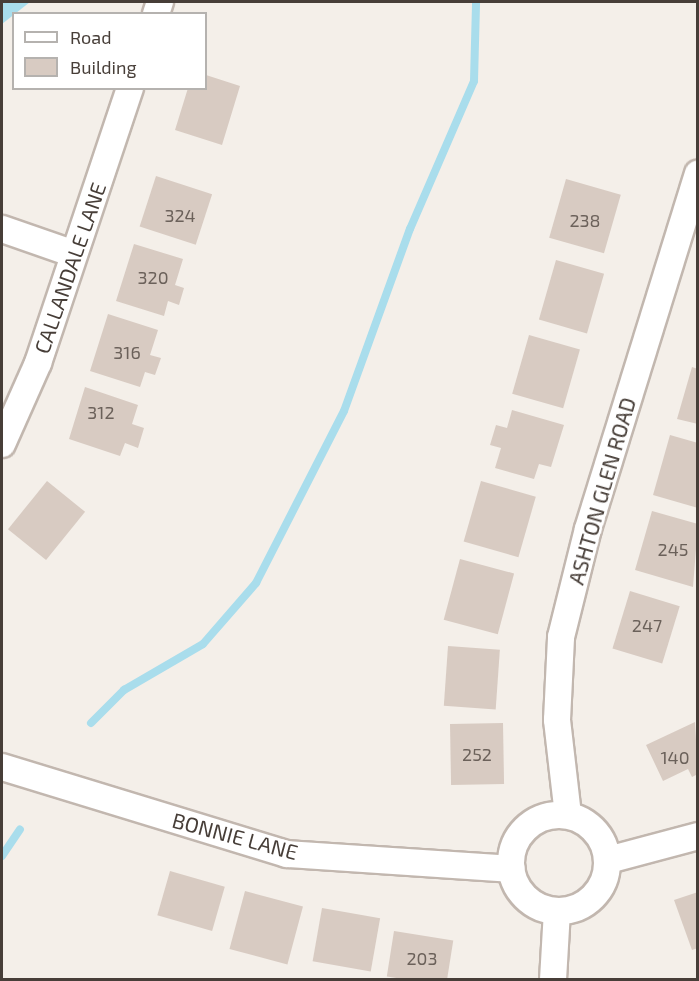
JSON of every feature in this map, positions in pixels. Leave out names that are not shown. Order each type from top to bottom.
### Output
[{"type":"street","name":"CALLANDALE LANE","points":[[2,444],[38,363],[129,90]]},
{"type":"street","name":"ASHTON GLEN ROAD","points":[[568,815],[557,720],[561,637],[588,529],[698,174]]},
{"type":"street","points":[[2,229],[74,254]]},
{"type":"street","name":"BONNIE LANE","points":[[2,767],[287,854],[511,868]]},
{"type":"street","points":[[568,815],[594,830],[608,860],[600,890],[588,902],[556,911],[526,898],[511,868],[522,832],[535,821],[568,815]]},
{"type":"street","points":[[608,860],[698,836]]},
{"type":"street","points":[[553,980],[556,911]]},
{"type":"water","points":[[2,2],[30,2],[17,12],[12,12],[12,16],[2,24]]},
{"type":"building","points":[[207,75],[240,86],[222,145],[175,130],[187,90],[207,90]]},
{"type":"building","points":[[156,176],[212,194],[196,245],[140,226]]},
{"type":"building","points":[[566,179],[621,195],[604,253],[549,238]]},
{"type":"building","points":[[134,244],[183,259],[175,285],[184,288],[179,305],[168,301],[164,316],[116,301]]},
{"type":"building","points":[[556,260],[604,274],[587,333],[539,320]]},
{"type":"building","points":[[108,314],[158,330],[150,355],[161,358],[155,375],[145,372],[140,387],[90,371]]},
{"type":"building","points":[[529,335],[580,350],[563,408],[512,394]]},
{"type":"building","points":[[692,367],[698,369],[698,424],[677,419]]},
{"type":"building","points":[[85,387],[138,405],[132,424],[144,428],[138,448],[125,443],[120,456],[69,439]]},
{"type":"building","points":[[512,410],[564,425],[551,467],[539,464],[534,479],[495,468],[501,448],[490,445],[496,425],[507,428]]},
{"type":"building","points":[[670,435],[698,443],[698,508],[653,495]]},
{"type":"building","points":[[47,481],[85,512],[46,560],[8,529]]},
{"type":"building","points":[[481,481],[536,497],[518,557],[464,542]]},
{"type":"building","points":[[652,511],[698,524],[693,587],[635,570]]},
{"type":"building","points":[[460,559],[514,573],[498,634],[444,620]]},
{"type":"building","points":[[630,591],[680,606],[662,664],[612,648]]},
{"type":"building","points":[[448,646],[500,650],[496,709],[444,706]]},
{"type":"building","points":[[695,722],[698,774],[692,777],[688,769],[663,781],[646,745]]},
{"type":"building","points":[[503,723],[504,784],[451,785],[450,724]]},
{"type":"building","points":[[170,871],[225,887],[212,931],[157,915]]},
{"type":"building","points":[[245,891],[303,907],[287,964],[229,949]]},
{"type":"building","points":[[698,892],[698,948],[692,950],[674,900]]},
{"type":"building","points":[[322,908],[380,918],[371,971],[313,961]]},
{"type":"building","points":[[394,931],[453,940],[447,980],[409,980],[387,976]]},
{"type":"waterway","points":[[91,723],[124,690],[203,644],[256,583],[344,411],[410,229],[474,81],[476,2]]},
{"type":"waterway","points":[[2,856],[20,829]]}]
